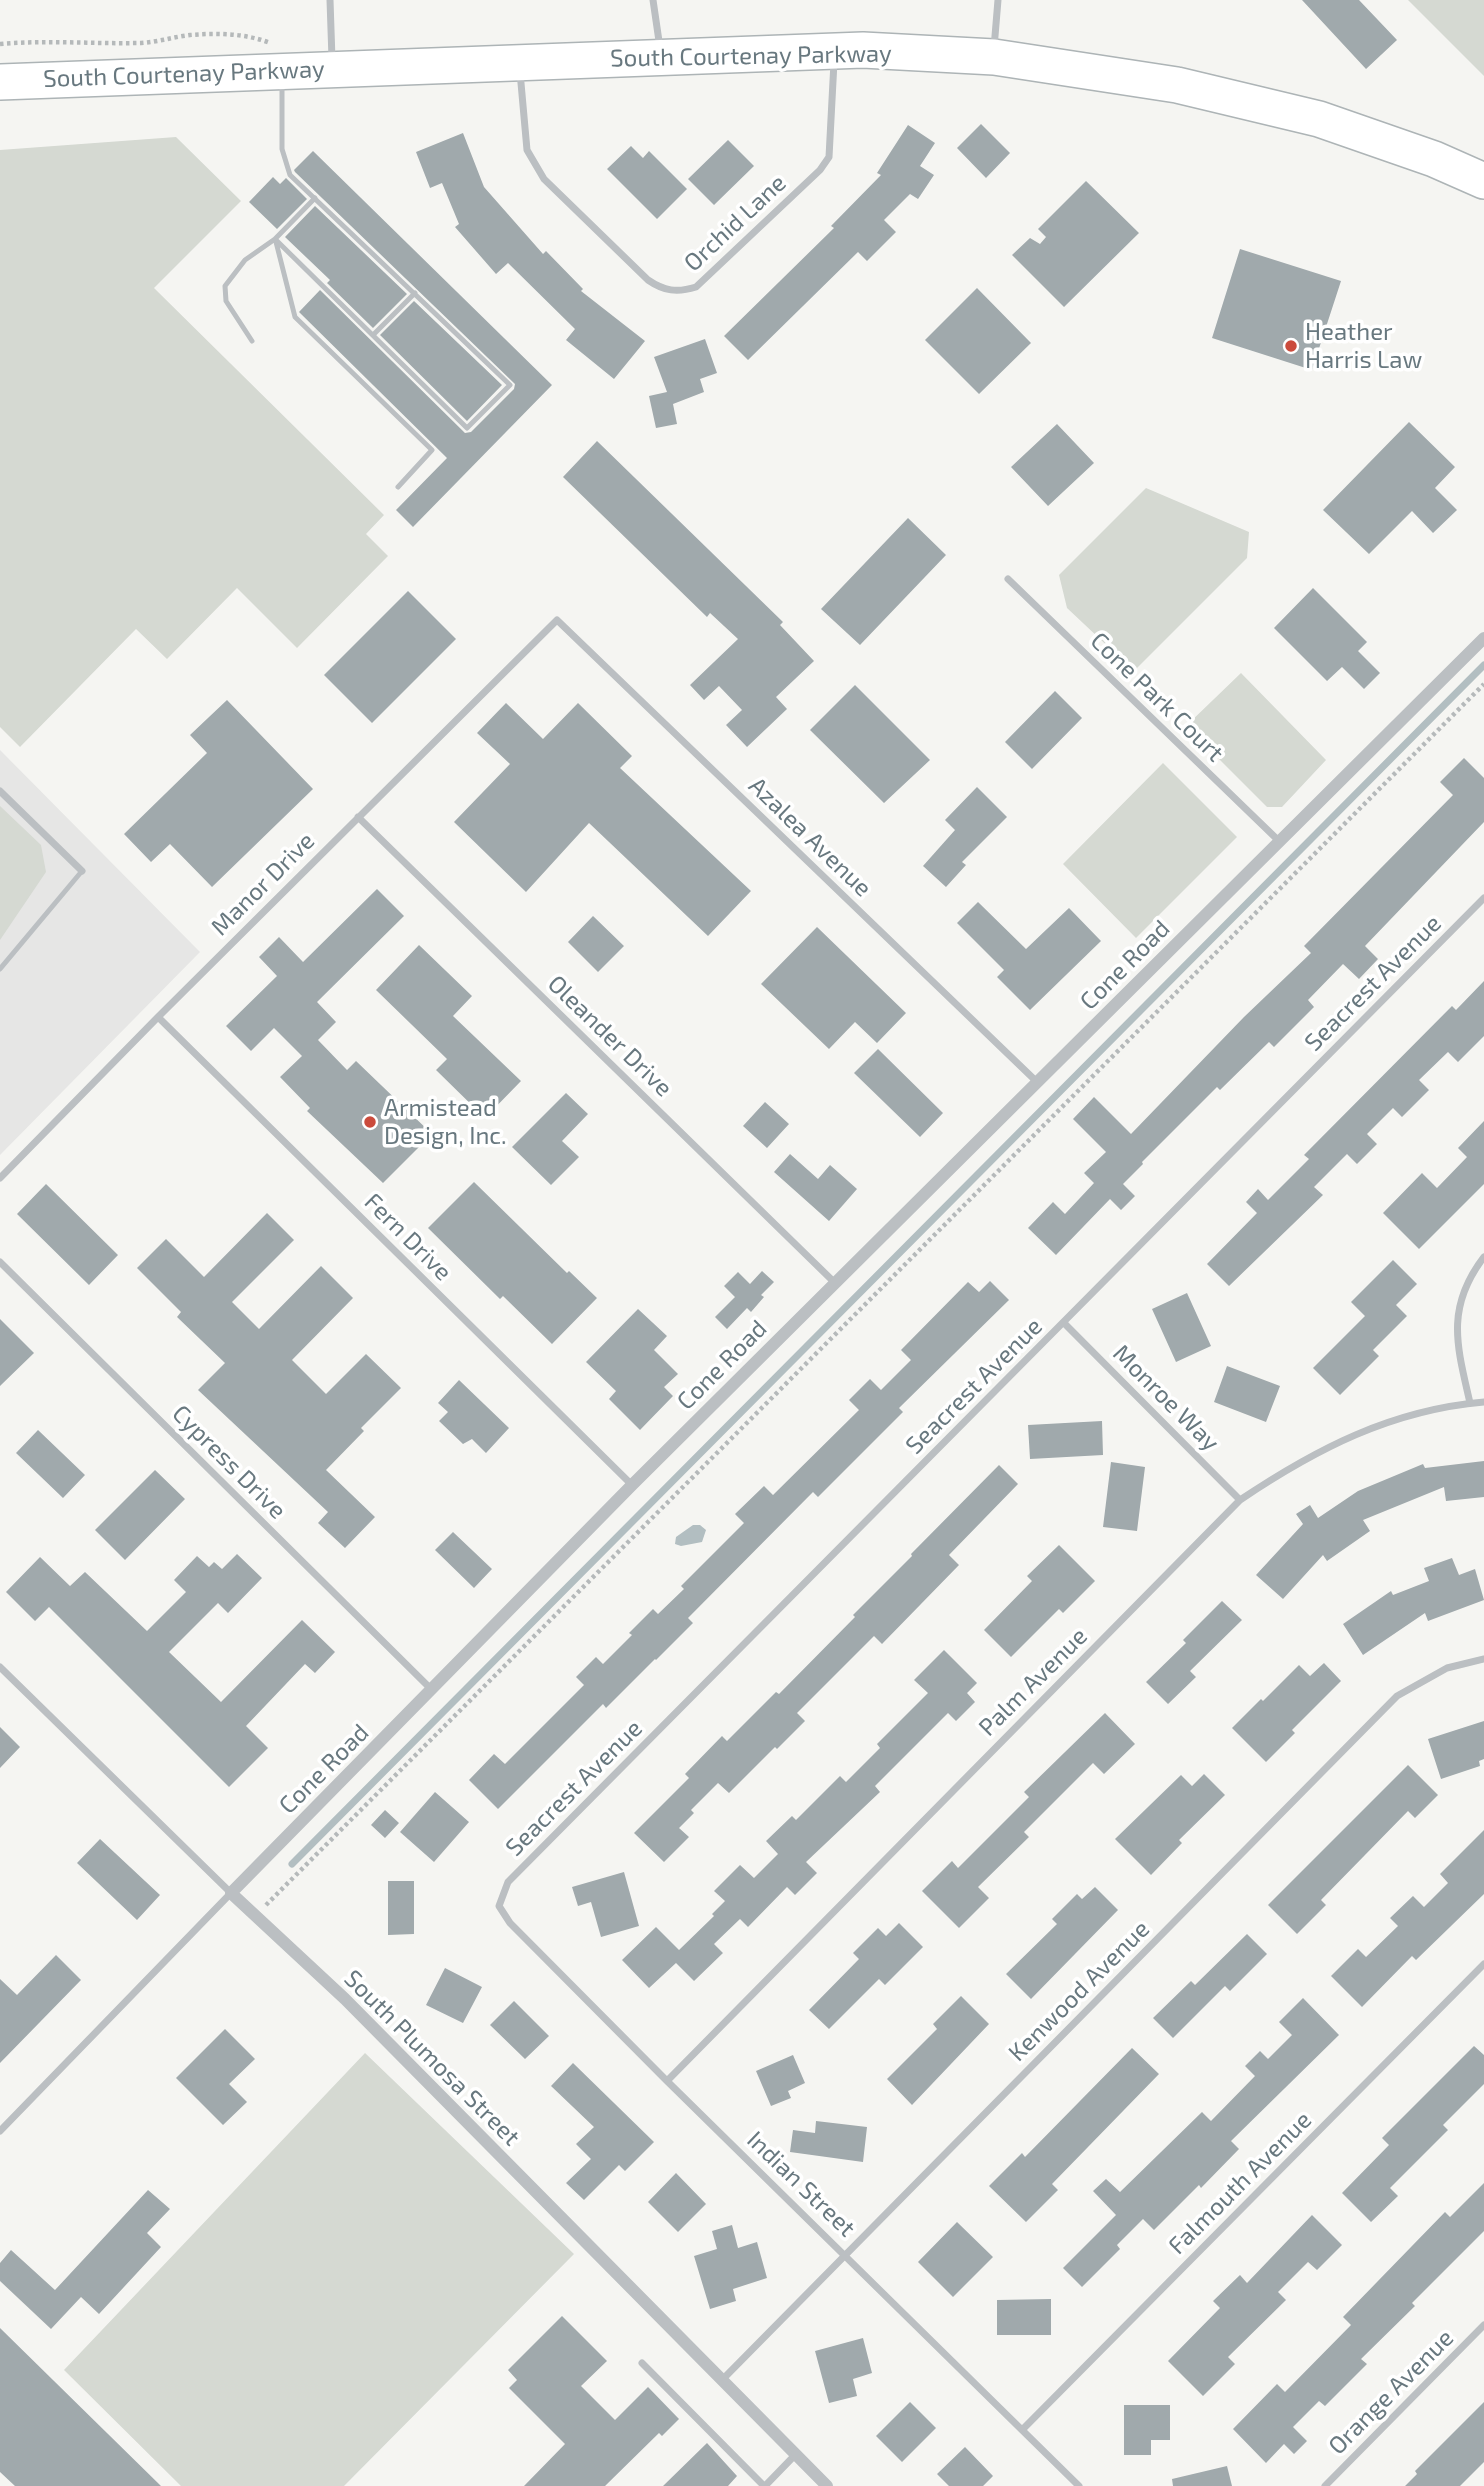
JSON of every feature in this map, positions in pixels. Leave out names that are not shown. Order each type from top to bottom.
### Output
[{"type":"main road","name":"South Courtenay Parkway","points":[[0,82],[835,50],[994,57],[1177,85],[1319,119],[1434,159],[1484,181]]},
{"type":"street","points":[[330,0],[332,68]]},
{"type":"street","points":[[653,0],[662,57]]},
{"type":"street","points":[[994,57],[998,0]]},
{"type":"street","name":"Orchid Lane","points":[[519,63],[527,150],[544,179],[648,279],[659,287],[682,291],[696,287],[820,170],[829,157],[835,50]]},
{"type":"street","name":"Cone Park Court","points":[[1008,579],[1280,842]]},
{"type":"street","name":"Manor Drive","points":[[0,1178],[556,620]]},
{"type":"street","name":"Azalea Avenue","points":[[556,620],[1036,1081]]},
{"type":"street","name":"Cone Road","points":[[0,2132],[231,1892],[632,1485],[1484,638]]},
{"type":"street","points":[[0,791],[82,871]]},
{"type":"street","name":"Oleander Drive","points":[[358,817],[834,1282]]},
{"type":"street","name":"Seacrest Avenue","points":[[499,1906],[508,1882],[1484,898]]},
{"type":"street","name":"Fern Drive","points":[[158,1017],[632,1485]]},
{"type":"street","points":[[1470,1403],[1456,1341],[1457,1313],[1470,1275],[1484,1257]]},
{"type":"street","name":"Cypress Drive","points":[[0,1262],[431,1689]]},
{"type":"street","name":"Monroe Way","points":[[1065,1323],[1240,1500]]},
{"type":"street","name":"Palm Avenue","points":[[667,2081],[1240,1500],[1290,1466],[1347,1437],[1401,1417],[1484,1402]]},
{"type":"street","name":"Kenwood Avenue","points":[[722,2380],[1397,1696],[1447,1668],[1484,1659]]},
{"type":"street","name":"South Plumosa Street","points":[[0,1667],[345,1999],[827,2486]]},
{"type":"street","name":"Indian Street","points":[[499,1906],[510,1923],[667,2081],[1079,2486]]},
{"type":"street","name":"Falmouth Avenue","points":[[1023,2429],[1484,1964]]},
{"type":"street","name":"Orange Avenue","points":[[1325,2486],[1484,2325]]},
{"type":"street","points":[[642,2362],[764,2486],[796,2454]]},
{"type":"lane","points":[[275,239],[467,428],[510,385],[290,175],[282,149],[281,70]]},
{"type":"lane","points":[[252,341],[226,301],[225,286],[245,260],[275,239],[315,198]]},
{"type":"lane","points":[[275,239],[295,317],[432,450],[398,487]]},
{"type":"lane","points":[[373,335],[415,293]]},
{"type":"lane","points":[[0,969],[82,871]]},
{"type":"path","points":[[255,1915],[1484,684]]},
{"type":"shaded area","points":[[1408,0],[1484,0],[1484,76]]},
{"type":"shaded area","points":[[176,137],[241,201],[154,288],[384,515],[366,534],[388,556],[297,648],[237,588],[167,659],[136,629],[20,747],[0,727],[0,150]]},
{"type":"shaded area","points":[[1146,488],[1249,532],[1247,558],[1134,671],[1067,608],[1059,575]]},
{"type":"shaded area","points":[[1241,673],[1326,760],[1282,807],[1267,807],[1186,726]]},
{"type":"shaded area","points":[[0,750],[200,952],[0,1155]]},
{"type":"shaded area","points":[[1163,763],[1237,837],[1136,938],[1063,864]]},
{"type":"shaded area","points":[[0,806],[41,845],[46,872],[0,940]]},
{"type":"shaded area","points":[[693,1525],[700,1525],[706,1530],[702,1542],[681,1546],[675,1544],[676,1537]]},
{"type":"shaded area","points":[[365,2053],[574,2254],[344,2486],[181,2486],[64,2370]]},
{"type":"building","points":[[1302,0],[1359,0],[1397,40],[1366,69]]},
{"type":"building","points":[[981,124],[1010,153],[986,178],[957,148]]},
{"type":"building","points":[[908,125],[935,143],[920,166],[934,175],[918,199],[910,194],[884,220],[896,232],[867,261],[858,252],[748,360],[724,336],[834,228],[831,226],[881,175],[877,173]]},
{"type":"building","points":[[463,133],[484,187],[543,254],[546,251],[583,289],[581,291],[645,341],[614,379],[566,340],[575,329],[508,263],[496,274],[455,227],[459,224],[442,183],[430,188],[416,152]]},
{"type":"building","points":[[728,140],[754,166],[714,205],[688,179]]},
{"type":"building","points":[[631,146],[643,158],[649,151],[687,189],[657,219],[607,169]]},
{"type":"building","points":[[313,151],[552,385],[413,527],[396,510],[447,458],[299,312],[320,290],[465,433],[471,432],[514,389],[515,384],[295,172]]},
{"type":"building","points":[[273,177],[280,184],[286,178],[307,199],[277,229],[249,202]]},
{"type":"building","points":[[1086,181],[1139,233],[1064,307],[1012,255],[1030,238],[1040,244],[1046,237],[1038,229]]},
{"type":"building","points":[[315,206],[407,294],[373,328],[327,283],[330,280],[285,237]]},
{"type":"building","points":[[1240,249],[1341,281],[1312,370],[1212,338]]},
{"type":"building","points":[[977,288],[1031,343],[979,394],[925,340]]},
{"type":"building","points":[[414,301],[502,385],[467,421],[380,335]]},
{"type":"building","points":[[705,339],[717,373],[700,379],[704,392],[673,404],[677,424],[656,428],[649,396],[667,392],[654,357]]},
{"type":"building","points":[[1409,422],[1455,467],[1435,488],[1457,510],[1433,533],[1412,511],[1369,554],[1323,510]]},
{"type":"building","points":[[1057,424],[1094,463],[1048,506],[1011,467]]},
{"type":"building","points":[[597,441],[783,622],[780,625],[814,661],[776,697],[787,709],[747,747],[726,725],[742,710],[719,686],[704,700],[690,685],[738,639],[710,613],[707,617],[563,477]]},
{"type":"building","points":[[908,518],[946,555],[860,645],[821,609]]},
{"type":"building","points":[[1313,588],[1367,642],[1358,651],[1380,673],[1364,689],[1342,667],[1327,681],[1274,628]]},
{"type":"building","points":[[408,591],[456,639],[372,723],[324,675]]},
{"type":"building","points":[[855,685],[930,760],[884,803],[810,730]]},
{"type":"building","points":[[1055,691],[1082,718],[1032,769],[1005,742]]},
{"type":"building","points":[[227,700],[313,789],[212,887],[170,844],[151,862],[124,834],[207,753],[190,735]]},
{"type":"building","points":[[506,703],[543,739],[578,703],[632,756],[620,768],[751,891],[708,936],[589,823],[526,892],[454,822],[510,764],[477,733]]},
{"type":"building","points":[[1464,758],[1484,778],[1484,822],[1365,946],[1378,959],[1359,979],[1343,964],[1308,1000],[1314,1007],[1274,1047],[1269,1042],[1220,1090],[1217,1087],[1142,1162],[1123,1184],[1135,1196],[1121,1210],[1110,1199],[1056,1255],[1028,1228],[1053,1202],[1065,1214],[1094,1183],[1084,1173],[1106,1152],[1073,1119],[1094,1097],[1131,1134],[1244,1017],[1311,953],[1304,946],[1453,795],[1440,782]]},
{"type":"building","points":[[977,787],[1007,817],[962,862],[966,865],[946,887],[923,866],[955,830],[945,820]]},
{"type":"building","points":[[377,889],[404,916],[317,1002],[336,1022],[318,1040],[347,1070],[356,1061],[432,1134],[383,1183],[307,1111],[310,1108],[280,1077],[302,1056],[274,1028],[251,1051],[226,1026],[277,976],[259,957],[279,937],[303,962]]},
{"type":"building","points":[[978,902],[1026,949],[1069,908],[1101,941],[1030,1010],[997,977],[1004,970],[957,923]]},
{"type":"building","points":[[593,916],[624,946],[598,972],[568,942]]},
{"type":"building","points":[[817,927],[906,1013],[877,1043],[855,1022],[829,1049],[761,984]]},
{"type":"building","points":[[419,945],[472,996],[453,1016],[521,1081],[485,1118],[436,1070],[447,1059],[376,990]]},
{"type":"building","points":[[1484,981],[1484,1036],[1458,1062],[1448,1052],[1419,1080],[1429,1090],[1402,1117],[1393,1108],[1367,1134],[1377,1144],[1357,1164],[1347,1154],[1314,1187],[1323,1195],[1229,1286],[1207,1264],[1257,1213],[1246,1202],[1258,1189],[1268,1200],[1309,1159],[1304,1155],[1452,1006],[1456,1010]]},
{"type":"building","points":[[878,1049],[943,1113],[920,1137],[854,1073]]},
{"type":"building","points":[[566,1093],[588,1114],[562,1141],[579,1157],[551,1185],[512,1147]]},
{"type":"building","points":[[765,1102],[789,1124],[767,1148],[743,1126]]},
{"type":"building","points":[[1484,1121],[1484,1184],[1419,1249],[1383,1213],[1422,1173],[1437,1188],[1467,1157],[1458,1148]]},
{"type":"building","points":[[790,1154],[818,1179],[830,1165],[857,1189],[829,1221],[774,1172]]},
{"type":"building","points":[[474,1182],[567,1273],[569,1271],[597,1298],[552,1344],[503,1296],[500,1299],[428,1228]]},
{"type":"building","points":[[46,1184],[118,1255],[89,1285],[17,1214]]},
{"type":"building","points":[[267,1213],[294,1240],[232,1302],[259,1329],[321,1266],[353,1298],[292,1360],[326,1394],[366,1354],[401,1388],[361,1428],[364,1431],[326,1470],[375,1517],[345,1548],[318,1523],[328,1512],[198,1390],[225,1363],[177,1317],[181,1312],[137,1268],[166,1239],[204,1277]]},
{"type":"building","points":[[1393,1260],[1417,1284],[1396,1305],[1407,1316],[1373,1350],[1379,1356],[1340,1395],[1313,1368],[1365,1316],[1351,1302]]},
{"type":"building","points":[[762,1271],[774,1282],[761,1295],[764,1297],[751,1312],[747,1308],[727,1329],[715,1317],[735,1297],[724,1286],[738,1272],[750,1284]]},
{"type":"building","points":[[990,1281],[1009,1300],[899,1408],[903,1412],[818,1497],[813,1492],[688,1618],[693,1623],[656,1660],[606,1708],[603,1704],[498,1809],[469,1780],[494,1754],[505,1764],[584,1685],[576,1677],[596,1657],[603,1664],[653,1609],[658,1614],[684,1589],[681,1586],[744,1523],[735,1514],[764,1486],[773,1495],[859,1410],[849,1400],[870,1379],[881,1390],[911,1360],[901,1350],[968,1282],[979,1292]]},
{"type":"building","points":[[1187,1293],[1211,1346],[1176,1362],[1152,1309]]},
{"type":"building","points":[[638,1309],[667,1336],[654,1350],[678,1374],[664,1387],[673,1396],[640,1430],[609,1399],[616,1391],[586,1362]]},
{"type":"building","points":[[0,1319],[34,1353],[0,1386]]},
{"type":"building","points":[[1227,1366],[1280,1386],[1266,1422],[1214,1402]]},
{"type":"building","points":[[459,1380],[509,1428],[486,1453],[472,1439],[463,1444],[439,1421],[448,1412],[438,1403]]},
{"type":"building","points":[[1102,1421],[1103,1455],[1030,1459],[1028,1425]]},
{"type":"building","points":[[38,1430],[85,1475],[63,1498],[16,1453]]},
{"type":"building","points":[[1484,1461],[1484,1497],[1446,1501],[1444,1487],[1363,1520],[1370,1531],[1327,1561],[1323,1555],[1283,1599],[1256,1575],[1303,1524],[1296,1514],[1310,1505],[1318,1518],[1358,1491],[1423,1464],[1425,1468]]},
{"type":"building","points":[[1111,1462],[1145,1467],[1137,1531],[1103,1527]]},
{"type":"building","points":[[999,1465],[1018,1484],[949,1555],[959,1565],[882,1644],[874,1636],[797,1713],[805,1721],[729,1793],[718,1783],[691,1810],[694,1813],[679,1828],[689,1837],[664,1862],[634,1833],[689,1778],[685,1774],[722,1736],[727,1741],[776,1692],[779,1694]]},
{"type":"building","points":[[155,1470],[185,1499],[125,1560],[95,1530]]},
{"type":"building","points":[[453,1532],[492,1569],[474,1588],[435,1550]]},
{"type":"building","points":[[1059,1545],[1095,1581],[1063,1613],[1059,1609],[1011,1657],[984,1630],[1032,1581],[1027,1576]]},
{"type":"building","points":[[237,1554],[262,1578],[228,1613],[218,1603],[169,1652],[221,1702],[302,1620],[335,1652],[315,1673],[305,1664],[246,1726],[268,1748],[229,1787],[49,1607],[35,1621],[6,1592],[40,1557],[70,1586],[85,1572],[147,1631],[186,1592],[174,1580],[197,1556],[209,1567],[214,1562],[222,1569]]},
{"type":"building","points":[[1452,1558],[1459,1575],[1475,1569],[1484,1600],[1428,1621],[1425,1613],[1363,1655],[1343,1624],[1391,1591],[1393,1595],[1429,1581],[1424,1568]]},
{"type":"building","points":[[1222,1601],[1242,1620],[1190,1671],[1196,1677],[1168,1704],[1146,1682],[1186,1643],[1183,1640]]},
{"type":"building","points":[[944,1650],[977,1683],[967,1693],[975,1702],[956,1721],[948,1713],[875,1786],[880,1792],[806,1862],[817,1873],[795,1895],[787,1887],[748,1927],[740,1919],[714,1944],[723,1953],[694,1981],[676,1963],[649,1988],[622,1960],[656,1927],[679,1950],[714,1916],[712,1914],[725,1901],[714,1891],[740,1865],[754,1878],[778,1854],[766,1841],[792,1816],[796,1820],[840,1776],[846,1782],[880,1748],[877,1744],[928,1693],[914,1680]]},
{"type":"building","points":[[1324,1663],[1341,1681],[1292,1730],[1295,1733],[1266,1762],[1232,1728],[1299,1665],[1310,1676]]},
{"type":"building","points":[[1105,1713],[1135,1744],[1104,1774],[1093,1763],[1024,1832],[1029,1837],[978,1887],[989,1898],[959,1928],[922,1891],[952,1861],[958,1868],[1029,1797],[1024,1792]]},
{"type":"building","points":[[1484,1721],[1484,1759],[1479,1761],[1480,1766],[1441,1779],[1428,1739]]},
{"type":"building","points":[[0,1727],[20,1747],[0,1768]]},
{"type":"building","points":[[1408,1765],[1438,1795],[1415,1818],[1408,1811],[1321,1900],[1326,1905],[1297,1934],[1268,1905]]},
{"type":"building","points":[[1204,1774],[1225,1795],[1179,1840],[1182,1843],[1151,1875],[1115,1839],[1181,1775],[1192,1786]]},
{"type":"building","points":[[435,1792],[469,1822],[434,1862],[400,1832]]},
{"type":"building","points":[[385,1810],[399,1823],[385,1838],[371,1825]]},
{"type":"building","points":[[1484,1830],[1484,1894],[1416,1960],[1412,1956],[1362,2007],[1331,1976],[1358,1949],[1366,1957],[1398,1926],[1390,1918],[1413,1896],[1424,1907],[1448,1883],[1440,1874]]},
{"type":"building","points":[[100,1839],[160,1895],[137,1920],[77,1863]]},
{"type":"building","points":[[624,1872],[639,1926],[601,1937],[591,1902],[578,1906],[572,1887]]},
{"type":"building","points":[[388,1881],[414,1881],[414,1934],[388,1935]]},
{"type":"building","points":[[1095,1887],[1118,1910],[1031,1999],[1006,1974],[1057,1924],[1052,1919],[1077,1894],[1082,1899]]},
{"type":"building","points":[[899,1923],[923,1947],[885,1985],[879,1979],[829,2029],[809,2010],[859,1959],[853,1953],[878,1928],[886,1936]]},
{"type":"building","points":[[1247,1934],[1267,1954],[1230,1991],[1225,1986],[1173,2038],[1153,2018],[1191,1981],[1195,1985]]},
{"type":"building","points":[[56,1955],[81,1980],[0,2063],[0,1979],[17,1995]]},
{"type":"building","points":[[445,1968],[482,1987],[463,2023],[426,2005]]},
{"type":"building","points":[[961,1996],[989,2024],[912,2105],[887,2079],[937,2029],[933,2024]]},
{"type":"building","points":[[1303,1998],[1339,2035],[1231,2141],[1239,2149],[1201,2188],[1199,2185],[1154,2230],[1143,2219],[1117,2245],[1120,2249],[1082,2287],[1063,2268],[1116,2215],[1093,2191],[1106,2179],[1120,2192],[1202,2112],[1211,2121],[1255,2076],[1245,2066],[1260,2051],[1268,2059],[1292,2035],[1279,2022]]},
{"type":"building","points":[[514,2001],[549,2036],[525,2059],[490,2025]]},
{"type":"building","points":[[225,2029],[255,2059],[229,2084],[247,2102],[223,2125],[176,2078]]},
{"type":"building","points":[[1474,2046],[1484,2055],[1484,2084],[1443,2125],[1448,2130],[1390,2188],[1398,2196],[1371,2222],[1342,2193],[1389,2145],[1382,2138]]},
{"type":"building","points":[[1132,2048],[1159,2074],[1052,2184],[1058,2190],[1026,2222],[989,2186],[1022,2153],[1025,2157]]},
{"type":"building","points":[[793,2055],[805,2083],[788,2091],[791,2098],[771,2106],[756,2071]]},
{"type":"building","points":[[573,2063],[654,2142],[625,2171],[619,2165],[584,2200],[566,2183],[591,2159],[576,2144],[594,2127],[551,2086]]},
{"type":"building","points":[[816,2121],[867,2127],[863,2162],[790,2152],[793,2130],[815,2133]]},
{"type":"building","points":[[676,2173],[706,2204],[678,2232],[648,2202]]},
{"type":"building","points":[[1484,2183],[1484,2231],[1412,2303],[1415,2306],[1361,2359],[1367,2364],[1325,2406],[1319,2401],[1293,2427],[1307,2441],[1294,2454],[1284,2444],[1266,2463],[1233,2429],[1277,2384],[1285,2392],[1351,2325],[1343,2317],[1445,2212],[1450,2217]]},
{"type":"building","points":[[148,2190],[170,2209],[147,2233],[161,2247],[99,2314],[81,2297],[51,2329],[0,2281],[0,2263],[11,2250],[55,2290]]},
{"type":"building","points":[[1312,2215],[1342,2245],[1317,2270],[1308,2262],[1278,2292],[1286,2300],[1228,2357],[1235,2364],[1203,2396],[1168,2361],[1220,2308],[1213,2301],[1240,2275],[1247,2283]]},
{"type":"building","points":[[957,2222],[993,2257],[953,2297],[918,2262]]},
{"type":"building","points":[[732,2225],[738,2248],[757,2242],[767,2278],[733,2289],[736,2301],[710,2309],[694,2256],[717,2249],[712,2231]]},
{"type":"building","points":[[1051,2299],[1051,2335],[997,2335],[997,2300]]},
{"type":"building","points":[[562,2316],[607,2361],[581,2386],[615,2420],[648,2387],[679,2419],[662,2436],[659,2433],[605,2486],[524,2486],[565,2444],[509,2388],[517,2380],[508,2370]]},
{"type":"building","points":[[0,2328],[161,2486],[15,2486],[0,2472]]},
{"type":"building","points":[[863,2338],[872,2373],[853,2379],[857,2396],[829,2403],[815,2351]]},
{"type":"building","points":[[910,2402],[936,2428],[902,2462],[876,2436]]},
{"type":"building","points":[[1484,2402],[1484,2462],[1460,2486],[1405,2486],[1417,2474],[1415,2471]]},
{"type":"building","points":[[1124,2405],[1170,2405],[1170,2440],[1151,2440],[1151,2455],[1124,2455]]},
{"type":"building","points":[[707,2443],[737,2476],[728,2486],[663,2486]]},
{"type":"building","points":[[965,2447],[993,2476],[983,2486],[949,2486],[937,2474]]},
{"type":"building","points":[[1227,2466],[1232,2486],[1173,2486],[1172,2479]]},
{"type":"waterway","points":[[292,1864],[1484,665]]},
{"type":"place","name":"Heather Harris Law","points":[[1291,346]]},
{"type":"place","name":"Armistead Design, Inc.","points":[[370,1122]]}]
